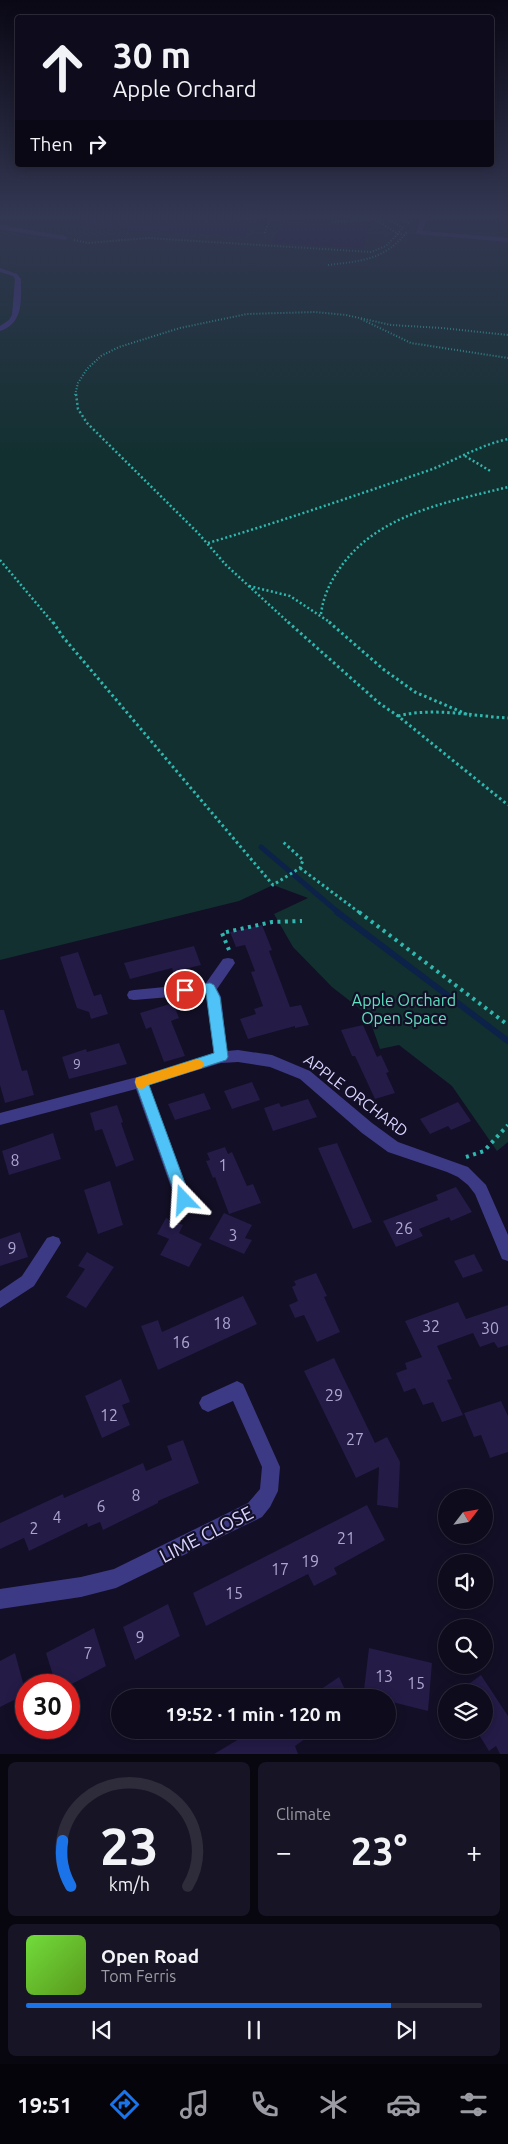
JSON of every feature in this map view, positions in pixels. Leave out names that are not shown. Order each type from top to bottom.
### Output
[{"type":"street","points":[[0,329],[9,325],[16,315],[17,298]]},
{"type":"street","points":[[134,995],[210,988],[228,964]]},
{"type":"street","points":[[210,988],[214,997],[221,1057]]},
{"type":"street","name":"APPLE ORCHARD","points":[[0,1119],[141,1082],[221,1057],[255,1057],[289,1067],[320,1086],[382,1140],[406,1152],[434,1160],[463,1172],[481,1190],[508,1254]]},
{"type":"street","points":[[141,1082],[184,1200]]},
{"type":"street","points":[[0,1300],[28,1281],[53,1242]]},
{"type":"street","name":"LIME CLOSE","points":[[0,1599],[81,1587],[116,1578],[255,1510],[268,1496],[271,1486],[271,1467],[237,1390],[208,1403]]},
{"type":"path","points":[[508,335],[392,325],[340,314],[286,310],[250,313],[213,319],[152,336],[115,349],[90,365],[77,385],[75,400],[80,414],[248,586],[360,687],[508,805]]},
{"type":"path","points":[[358,318],[411,342],[508,358]]},
{"type":"path","points":[[208,543],[276,523],[465,456],[484,445],[508,438]]},
{"type":"path","points":[[465,456],[492,472]]},
{"type":"path","points":[[321,614],[321,606],[328,586],[338,568],[354,548],[376,532],[397,520],[419,512],[508,487]]},
{"type":"path","points":[[0,560],[45,611],[63,637],[273,885],[300,868],[303,860],[282,841]]},
{"type":"path","points":[[248,586],[290,596],[321,614],[355,646],[415,692],[471,716]]},
{"type":"path","points":[[398,716],[407,713],[508,718]]},
{"type":"path","points":[[300,868],[508,1025]]},
{"type":"path","points":[[228,964],[229,950],[222,933],[285,919],[302,921]]},
{"type":"path","points":[[451,1167],[467,1156],[484,1151],[508,1125]]},
{"type":"green space","name":"Apple Orchard Open Space","points":[[0,298],[508,298],[508,1142],[497,1151],[452,1086],[399,1045],[380,1049],[368,1015],[332,987],[293,947],[274,914],[308,898],[273,885],[239,901],[0,960]]},
{"type":"building","points":[[262,925],[272,950],[269,951],[290,1007],[301,1005],[309,1025],[295,1028],[295,1026],[248,1039],[240,1019],[256,1014],[254,1009],[263,1006],[251,972],[255,971],[245,945],[236,947],[230,932]]},
{"type":"building","points":[[194,946],[201,965],[173,972],[172,968],[130,979],[124,963]]},
{"type":"building","points":[[78,952],[94,996],[101,994],[108,1014],[91,1019],[89,1012],[77,1008],[60,957]]},
{"type":"building","points":[[173,1003],[179,1018],[171,1021],[185,1056],[164,1062],[151,1027],[146,1029],[140,1013]]},
{"type":"building","points":[[0,1010],[4,1010],[22,1071],[27,1070],[34,1095],[5,1103],[0,1085]]},
{"type":"building","points":[[363,1025],[377,1057],[381,1055],[389,1072],[386,1073],[395,1093],[375,1099],[355,1056],[352,1056],[341,1030]]},
{"type":"building","points":[[119,1043],[127,1064],[69,1079],[62,1057],[86,1049],[87,1052]]},
{"type":"building","points":[[252,1082],[260,1100],[232,1109],[224,1091]]},
{"type":"building","points":[[204,1093],[211,1109],[175,1120],[168,1104]]},
{"type":"building","points":[[308,1099],[317,1117],[273,1131],[264,1108],[279,1103],[281,1107]]},
{"type":"building","points":[[458,1102],[471,1121],[451,1130],[448,1126],[430,1134],[420,1119]]},
{"type":"building","points":[[117,1105],[134,1160],[116,1167],[102,1129],[95,1131],[90,1113]]},
{"type":"building","points":[[53,1133],[61,1159],[9,1175],[2,1151]]},
{"type":"building","points":[[337,1143],[372,1222],[353,1229],[318,1148]]},
{"type":"building","points":[[225,1147],[228,1154],[232,1152],[247,1186],[253,1184],[261,1203],[229,1214],[215,1177],[213,1178],[206,1161],[210,1160],[207,1153]]},
{"type":"building","points":[[110,1181],[123,1225],[98,1234],[84,1190]]},
{"type":"building","points":[[456,1187],[472,1212],[451,1221],[449,1217],[419,1229],[423,1236],[396,1247],[383,1221],[438,1200],[436,1195]]},
{"type":"building","points":[[224,1213],[252,1225],[245,1238],[252,1240],[244,1254],[209,1239]]},
{"type":"building","points":[[166,1218],[183,1225],[179,1233],[202,1244],[189,1267],[160,1255],[169,1239],[157,1234]]},
{"type":"building","points":[[20,1232],[28,1257],[0,1266],[0,1239]]},
{"type":"building","points":[[87,1252],[114,1267],[86,1308],[66,1297],[85,1269],[78,1266]]},
{"type":"building","points":[[474,1254],[483,1271],[463,1278],[454,1261]]},
{"type":"building","points":[[316,1273],[327,1296],[324,1297],[340,1332],[317,1342],[304,1315],[295,1318],[289,1305],[298,1301],[292,1287],[296,1285],[294,1281]]},
{"type":"building","points":[[243,1296],[257,1324],[158,1370],[141,1326],[158,1320],[162,1332]]},
{"type":"building","points":[[458,1302],[466,1319],[508,1305],[508,1345],[498,1348],[494,1342],[480,1347],[473,1333],[437,1346],[452,1379],[447,1380],[463,1415],[442,1422],[433,1402],[423,1405],[415,1388],[404,1392],[396,1373],[407,1369],[405,1363],[422,1357],[405,1321]]},
{"type":"building","points":[[334,1358],[375,1443],[387,1437],[400,1462],[398,1508],[377,1505],[379,1467],[356,1478],[304,1371]]},
{"type":"building","points":[[121,1379],[130,1402],[122,1405],[130,1425],[102,1438],[85,1396]]},
{"type":"building","points":[[501,1401],[508,1416],[508,1452],[490,1458],[481,1435],[474,1437],[464,1413]]},
{"type":"building","points":[[183,1440],[199,1483],[158,1501],[158,1503],[103,1530],[100,1522],[88,1527],[87,1523],[29,1551],[24,1538],[0,1549],[0,1523],[63,1494],[64,1498],[143,1463],[146,1471],[172,1460],[167,1446]]},
{"type":"building","points":[[367,1505],[385,1540],[334,1568],[337,1574],[314,1586],[308,1574],[206,1626],[193,1593]]},
{"type":"building","points":[[168,1604],[180,1636],[135,1660],[123,1627]]},
{"type":"building","points":[[94,1628],[106,1666],[80,1680],[80,1674],[53,1674],[46,1653]]},
{"type":"building","points":[[369,1648],[432,1663],[428,1711],[396,1703],[396,1689],[364,1689]]},
{"type":"building","points":[[15,1653],[21,1674],[15,1674],[15,1700],[0,1707],[0,1661]]},
{"type":"building","points":[[481,1675],[487,1684],[469,1684]]},
{"type":"building","points":[[339,1677],[345,1689],[321,1689]]},
{"type":"building","points":[[493,1693],[508,1716],[508,1754],[500,1754],[496,1746],[489,1751],[482,1739],[493,1739]]},
{"type":"building","points":[[239,1739],[305,1739],[295,1746],[298,1754],[214,1754]]},
{"type":"waterway","points":[[261,847],[339,913]]},
{"type":"waterway","points":[[337,912],[508,1041]]},
{"type":"slow traffic","points":[[142,1084],[141,1082],[197,1064]]},
{"type":"route","points":[[184,1200],[141,1082],[221,1057],[214,997],[210,988],[185,990]]}]
